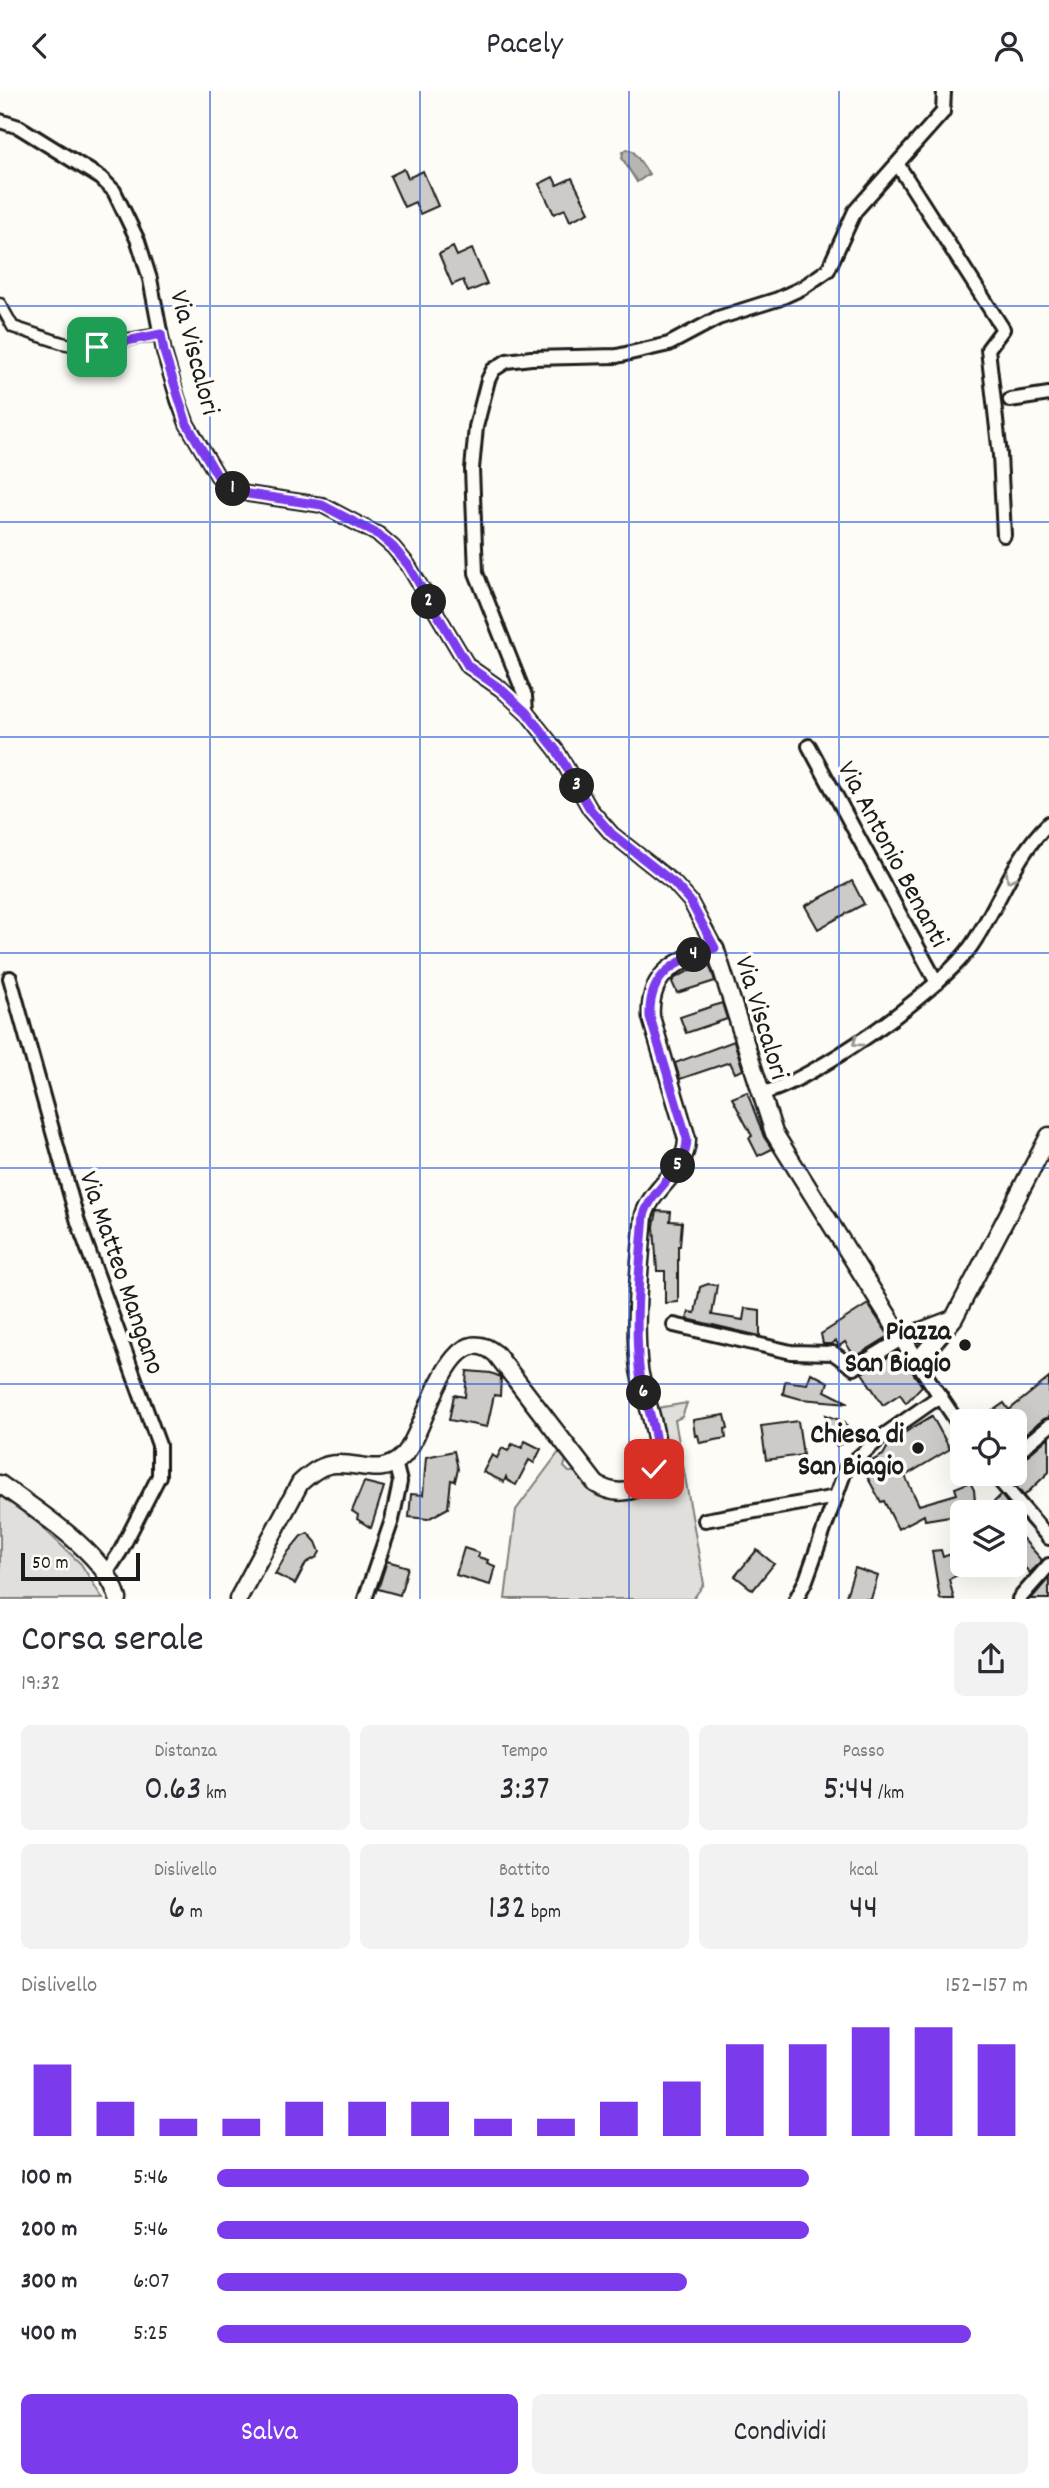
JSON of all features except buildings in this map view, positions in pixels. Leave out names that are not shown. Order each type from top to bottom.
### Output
[{"type":"street","points":[[526,712],[525,696],[476,573],[472,469],[475,427],[488,380],[494,370],[507,362],[531,358],[617,356],[669,344],[718,319],[802,288],[828,269],[855,211],[943,112],[944,91]]},
{"type":"street","name":"Via Viscalori","points":[[0,121],[19,127],[101,178],[114,191],[138,241],[150,279],[164,352],[187,424],[217,475],[228,488],[248,494],[322,505],[379,535],[408,565],[468,666],[501,689],[526,712],[557,751],[590,809],[612,834],[674,883],[690,901],[715,948],[774,1133],[917,1362]]},
{"type":"street","points":[[898,165],[1003,329],[988,349],[1000,455],[1004,535]]},
{"type":"street","points":[[0,304],[13,327],[82,347],[161,334]]},
{"type":"street","points":[[1010,400],[1049,394]]},
{"type":"street","name":"Via Antonio Benanti","points":[[809,746],[937,983]]},
{"type":"street","points":[[760,1094],[821,1066],[937,983],[968,949],[1032,839],[1049,823]]},
{"type":"street","points":[[238,1599],[300,1483],[313,1472],[337,1464],[385,1468],[396,1462],[414,1442],[445,1370],[457,1353],[476,1344],[486,1346],[496,1354],[596,1484],[618,1493],[630,1491],[649,1478],[654,1469],[657,1448],[639,1371],[636,1332],[644,1215],[650,1198],[683,1160],[687,1151],[687,1139],[650,1017],[650,1002],[654,988],[663,974],[690,956],[715,948]]},
{"type":"street","name":"Via Matteo Mangano","points":[[10,978],[78,1222],[159,1445],[159,1476],[107,1572]]},
{"type":"street","points":[[950,1411],[917,1362],[954,1318],[1049,1136]]},
{"type":"street","points":[[674,1325],[791,1352],[832,1353],[855,1368],[903,1338],[954,1318]]},
{"type":"street","points":[[796,1599],[806,1580],[846,1468],[883,1436],[940,1396]]},
{"type":"street","points":[[1027,1444],[1049,1426]]},
{"type":"street","points":[[365,1599],[392,1520],[400,1482],[396,1462]]},
{"type":"street","points":[[0,1484],[47,1517],[107,1572],[118,1599]]},
{"type":"street","points":[[1004,1486],[1049,1538]]},
{"type":"street","points":[[705,1520],[836,1497]]},
{"type":"street","points":[[1019,1599],[1049,1565]]},
{"type":"shaded area","points":[[627,149],[633,151],[649,174],[637,182],[622,158]]},
{"type":"shaded area","points":[[687,1403],[682,1417],[675,1420],[704,1584],[693,1599],[505,1599],[516,1510],[559,1452],[566,1460],[564,1467],[569,1472],[575,1472],[599,1495],[618,1500],[638,1496],[657,1481],[666,1462],[665,1442],[657,1408]]},
{"type":"shaded area","points":[[0,1491],[42,1520],[40,1525],[81,1564],[103,1599],[0,1599]]},
{"type":"place","name":"Piazza San Biagio","points":[[965,1345]]},
{"type":"place","name":"Chiesa di San Biagio","points":[[918,1448]]},
{"type":"route","points":[[97,347],[161,334],[164,352],[187,424],[217,475],[228,488],[248,494],[322,505],[379,535],[393,547],[408,565],[468,666],[501,689],[526,712],[557,751],[590,809],[612,834],[674,883],[690,901],[711,938],[715,948],[690,956],[663,974],[654,988],[650,1002],[650,1017],[687,1139],[687,1151],[683,1160],[650,1198],[644,1215],[636,1332],[639,1371],[657,1448],[654,1469]]}]
